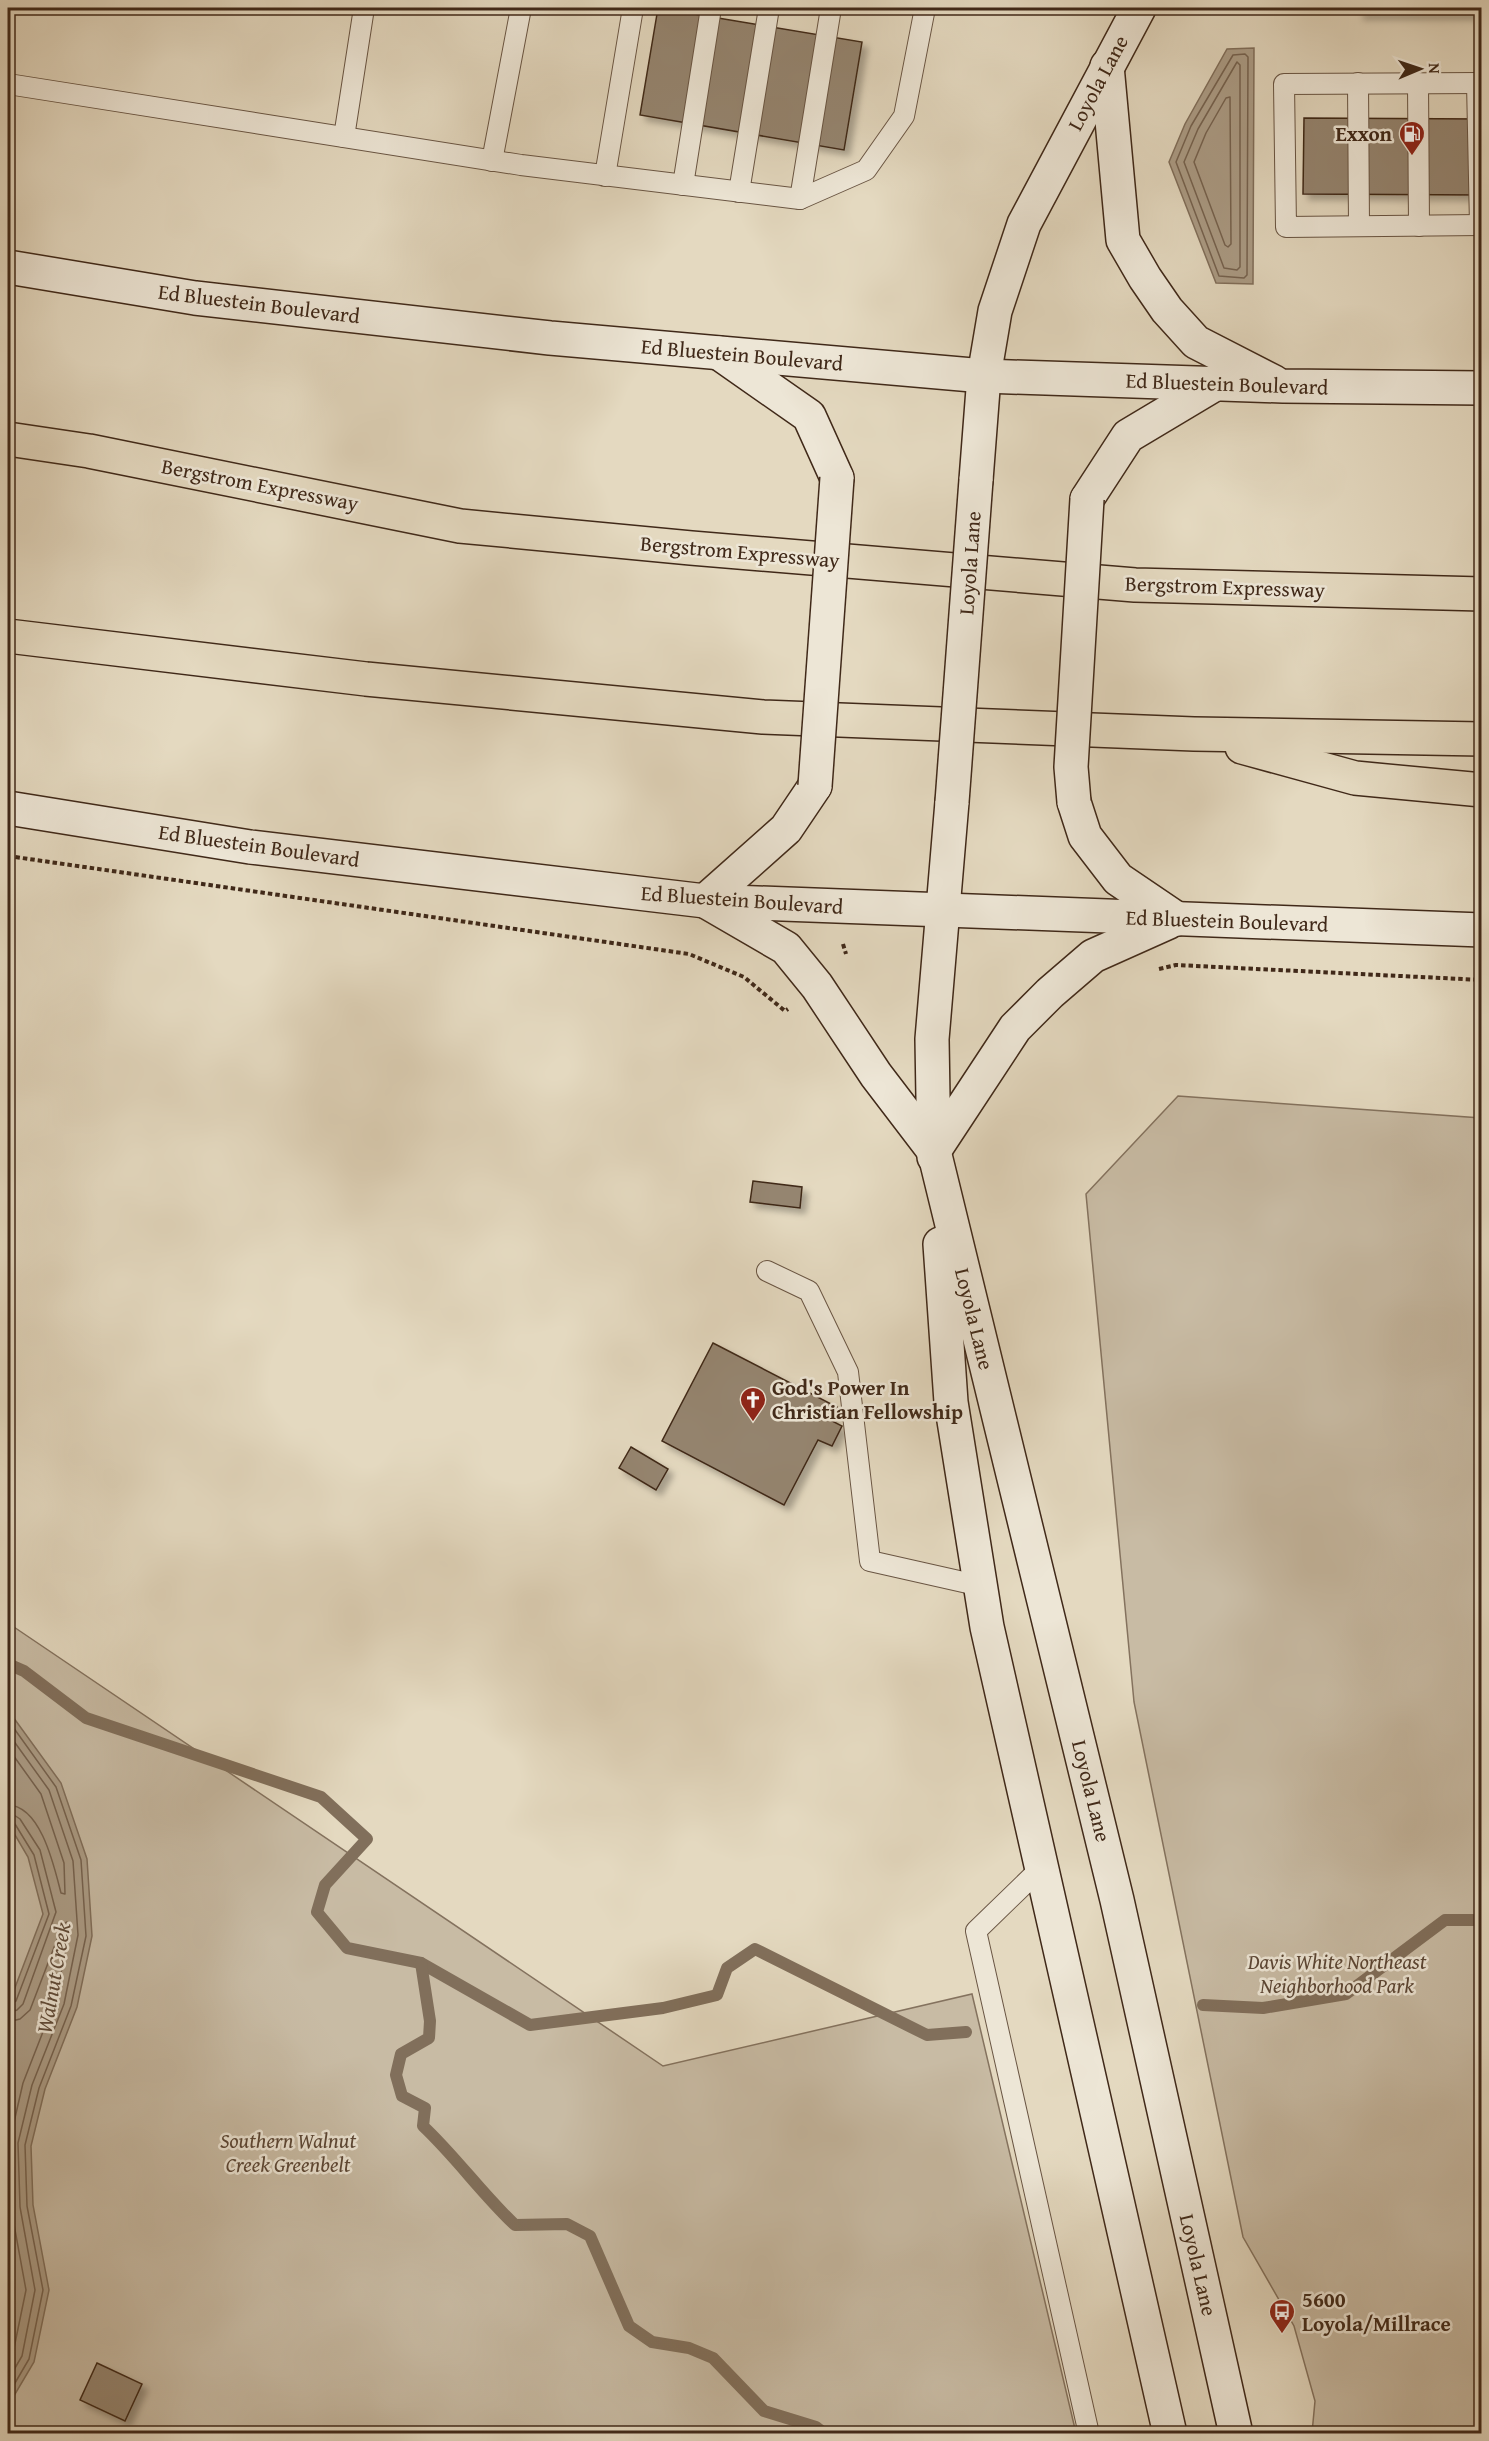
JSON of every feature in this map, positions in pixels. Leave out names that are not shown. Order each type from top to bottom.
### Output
[{"type":"highway","points":[[8,421],[89,451]]},
{"type":"highway","name":"Bergstrom Expressway","points":[[8,439],[89,451],[460,526],[1136,585],[1482,594]]},
{"type":"highway","points":[[8,636],[354,678],[763,717],[1194,734],[1482,740]]},
{"type":"highway","points":[[1194,734],[1354,778],[1482,790]]},
{"type":"main road","name":"Loyola Lane","points":[[1139,8],[1024,224],[994,311],[984,376],[944,910],[936,966],[932,1039],[934,1151],[951,1402],[987,1627],[1170,2433]]},
{"type":"main road","points":[[1107,66],[1123,240],[1162,302],[1196,342],[1283,386]]},
{"type":"main road","name":"Ed Bluestein Boulevard","points":[[8,267],[195,298],[550,339],[984,376],[1283,386],[1482,388]]},
{"type":"main road","points":[[719,353],[809,416],[837,478],[815,786],[786,829],[705,902],[786,948],[817,986],[876,1075],[934,1151],[1015,1028],[1050,993],[1093,956],[1177,919]]},
{"type":"main road","points":[[1177,919],[1118,879],[1085,836],[1074,802],[1071,767],[1086,500],[1128,436],[1215,384]]},
{"type":"main road","name":"Ed Bluestein Boulevard","points":[[8,808],[250,847],[705,902],[1482,930]]},
{"type":"main road","name":"Loyola Lane","points":[[934,1151],[1117,1900],[1236,2433]]},
{"type":"lane","points":[[344,137],[364,8]]},
{"type":"lane","points":[[492,161],[521,8]]},
{"type":"lane","points":[[605,176],[633,8]]},
{"type":"lane","points":[[683,185],[711,8]]},
{"type":"lane","points":[[739,192],[769,8]]},
{"type":"lane","points":[[800,200],[831,8]]},
{"type":"lane","points":[[8,84],[492,161],[800,200],[866,170],[903,116],[925,8]]},
{"type":"lane","points":[[1358,83],[1359,226]]},
{"type":"lane","points":[[1418,83],[1419,226]]},
{"type":"lane","points":[[1479,83],[1481,225],[1286,227],[1284,84],[1479,83]]},
{"type":"lane","points":[[766,1271],[809,1291],[848,1372],[870,1561],[981,1586]]},
{"type":"lane","points":[[1043,1866],[976,1930],[1089,2433]]},
{"type":"path","points":[[8,856],[689,954],[744,977],[785,1011],[792,1006]]},
{"type":"path","points":[[1155,970],[1176,965],[1482,980]]},
{"type":"green space","name":"Davis White Northeast Neighborhood Park","points":[[1178,1096],[1481,1118],[1481,2433],[1312,2433],[1315,2401],[1294,2326],[1243,2237],[1134,1702],[1086,1194]]},
{"type":"green space","name":"Southern Walnut Creek Greenbelt","points":[[8,1623],[663,2066],[972,1994],[1076,2433],[8,2433]]},
{"type":"water","points":[[1254,48],[1253,284],[1216,283],[1169,162],[1185,124],[1227,49]]},
{"type":"water","name":"Walnut Creek","points":[[8,1710],[61,1783],[87,1859],[92,1936],[77,2007],[45,2089],[31,2146],[33,2205],[49,2290],[34,2362],[8,2406],[8,2006],[43,1914],[28,1857],[8,1823]]},
{"type":"building","points":[[658,8],[862,42],[844,150],[640,115]]},
{"type":"building","points":[[1358,8],[1482,8],[1482,14],[1358,14]]},
{"type":"building","points":[[1304,118],[1482,119],[1482,195],[1303,194]]},
{"type":"building","points":[[753,1181],[802,1187],[800,1208],[750,1202]]},
{"type":"building","name":"God's Power In Christian Fellowship","points":[[713,1343],[837,1407],[830,1420],[842,1426],[832,1446],[818,1440],[784,1505],[662,1441]]},
{"type":"building","points":[[631,1447],[668,1469],[656,1490],[619,1468]]},
{"type":"building","points":[[97,2363],[142,2384],[125,2421],[80,2400]]},
{"type":"waterway","points":[[8,1664],[24,1671],[86,1718],[321,1797],[367,1839],[325,1885],[317,1912],[347,1948],[421,1963],[530,2025],[663,2008],[717,1995],[727,1968],[755,1949],[927,2035],[966,2032]]},
{"type":"waterway","points":[[1203,2005],[1263,2008],[1346,1994],[1445,1920],[1482,1920]]},
{"type":"waterway","points":[[421,1963],[430,2021],[429,2038],[401,2054],[396,2075],[402,2096],[425,2108],[423,2126],[515,2225],[567,2224],[590,2236],[629,2326],[652,2342],[689,2348],[713,2358],[764,2411],[816,2427],[825,2434]]},
{"type":"place","name":"Exxon","points":[[1412,157]]},
{"type":"place","name":"God's Power In Christian Fellowship","points":[[753,1423]]},
{"type":"place","name":"5600 Loyola/Millrace","points":[[1282,2335]]}]
